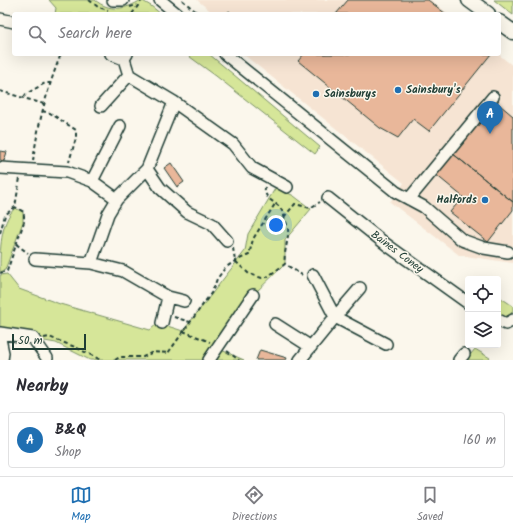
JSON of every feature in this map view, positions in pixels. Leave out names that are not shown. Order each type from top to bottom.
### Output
[{"type":"main road","points":[[469,0],[485,12]]},
{"type":"main road","points":[[501,23],[513,32]]},
{"type":"street","points":[[113,0],[123,0]]},
{"type":"street","points":[[160,0],[175,12]]},
{"type":"street","points":[[0,19],[12,22]]},
{"type":"street","points":[[227,56],[396,192],[424,207],[462,240],[484,248],[508,252]]},
{"type":"street","points":[[126,57],[129,75],[174,102],[232,144],[252,168],[287,187]]},
{"type":"street","points":[[101,106],[129,75]]},
{"type":"street","points":[[409,199],[493,97]]},
{"type":"street","points":[[91,263],[108,214],[117,199],[147,169],[174,102]]},
{"type":"street","points":[[92,181],[120,126]]},
{"type":"street","points":[[0,168],[67,172],[92,181],[117,199]]},
{"type":"street","points":[[147,169],[160,188],[187,212],[212,224],[227,241]]},
{"type":"street","name":"Baines Coney","points":[[328,198],[387,245],[465,301]]},
{"type":"street","points":[[34,259],[91,263],[123,271],[168,297],[184,301]]},
{"type":"street","points":[[313,275],[335,317],[386,344]]},
{"type":"street","points":[[300,360],[360,288]]},
{"type":"street","points":[[209,360],[254,295]]},
{"type":"street","points":[[163,319],[168,297]]},
{"type":"street","points":[[501,322],[506,324],[513,320]]},
{"type":"street","points":[[275,324],[311,347]]},
{"type":"street","points":[[0,333],[33,338],[47,358]]},
{"type":"street","points":[[0,339],[3,353],[2,360]]},
{"type":"path","points":[[133,12],[142,0]]},
{"type":"path","points":[[182,0],[197,12]]},
{"type":"path","points":[[0,233],[5,215],[15,207],[27,169],[50,83],[60,56]]},
{"type":"path","points":[[24,97],[26,94],[45,83],[50,83]]},
{"type":"path","points":[[0,91],[44,104]]},
{"type":"path","points":[[42,111],[50,113],[76,130],[76,138],[67,172]]},
{"type":"path","points":[[235,261],[249,274],[262,278],[268,277],[285,264],[288,229],[280,207],[269,200],[264,192],[268,177]]},
{"type":"path","points":[[284,217],[295,204],[310,208],[328,198]]},
{"type":"path","points":[[115,360],[120,357],[143,357],[153,352],[168,353],[212,292],[217,279],[224,268],[249,255],[253,239],[275,204]]},
{"type":"path","points":[[0,273],[7,271],[24,222],[24,212],[15,207]]},
{"type":"path","points":[[16,244],[34,259]]},
{"type":"path","points":[[285,264],[305,277],[313,275]]},
{"type":"path","points":[[163,319],[190,322]]},
{"type":"path","points":[[183,331],[230,352],[239,360]]},
{"type":"path","points":[[33,338],[49,337],[75,347],[101,360]]},
{"type":"shaded area","points":[[197,0],[431,0],[446,12],[212,12]]},
{"type":"shaded area","points":[[245,56],[500,56],[513,66],[513,263],[459,255],[390,202],[404,183]]},
{"type":"green space","points":[[49,0],[95,0],[100,4],[112,8],[124,8],[141,0],[158,12],[55,12],[56,8]]},
{"type":"green space","points":[[494,0],[513,0],[513,15]]},
{"type":"green space","points":[[189,56],[211,56],[320,147],[315,154]]},
{"type":"green space","points":[[276,187],[294,196],[311,209],[285,240],[285,264],[253,295],[209,360],[90,360],[56,343],[0,333],[0,275],[7,274],[19,289],[60,304],[150,330],[158,323],[183,331],[245,251],[248,234]]},
{"type":"green space","points":[[15,208],[23,212],[23,222],[5,270],[0,272],[2,237],[6,221]]},
{"type":"green space","points":[[501,298],[513,306],[513,311],[506,319],[501,318]]},
{"type":"green space","points":[[219,349],[244,360],[213,360]]},
{"type":"green space","points":[[475,349],[490,358],[489,360],[466,360]]},
{"type":"building","points":[[348,0],[428,0],[443,12],[338,12]]},
{"type":"building","name":"Sainsbury's","points":[[302,56],[489,56],[429,131],[413,119],[398,138],[380,128],[298,61]]},
{"type":"building","points":[[494,100],[513,116],[513,202],[452,153]]},
{"type":"building","points":[[0,151],[7,152],[4,161],[0,160]]},
{"type":"building","name":"Halfords","points":[[452,153],[513,202],[513,210],[488,242],[450,212],[463,197],[435,174]]},
{"type":"building","points":[[171,163],[184,182],[177,187],[164,168]]},
{"type":"building","points":[[260,350],[287,358],[286,360],[256,360]]},
{"type":"place","name":"Sainsbury's","points":[[398,90]]},
{"type":"place","name":"Sainsburys","points":[[316,94]]},
{"type":"place","name":"B&Q","points":[[490,134]]},
{"type":"place","name":"Halfords","points":[[485,200]]}]
